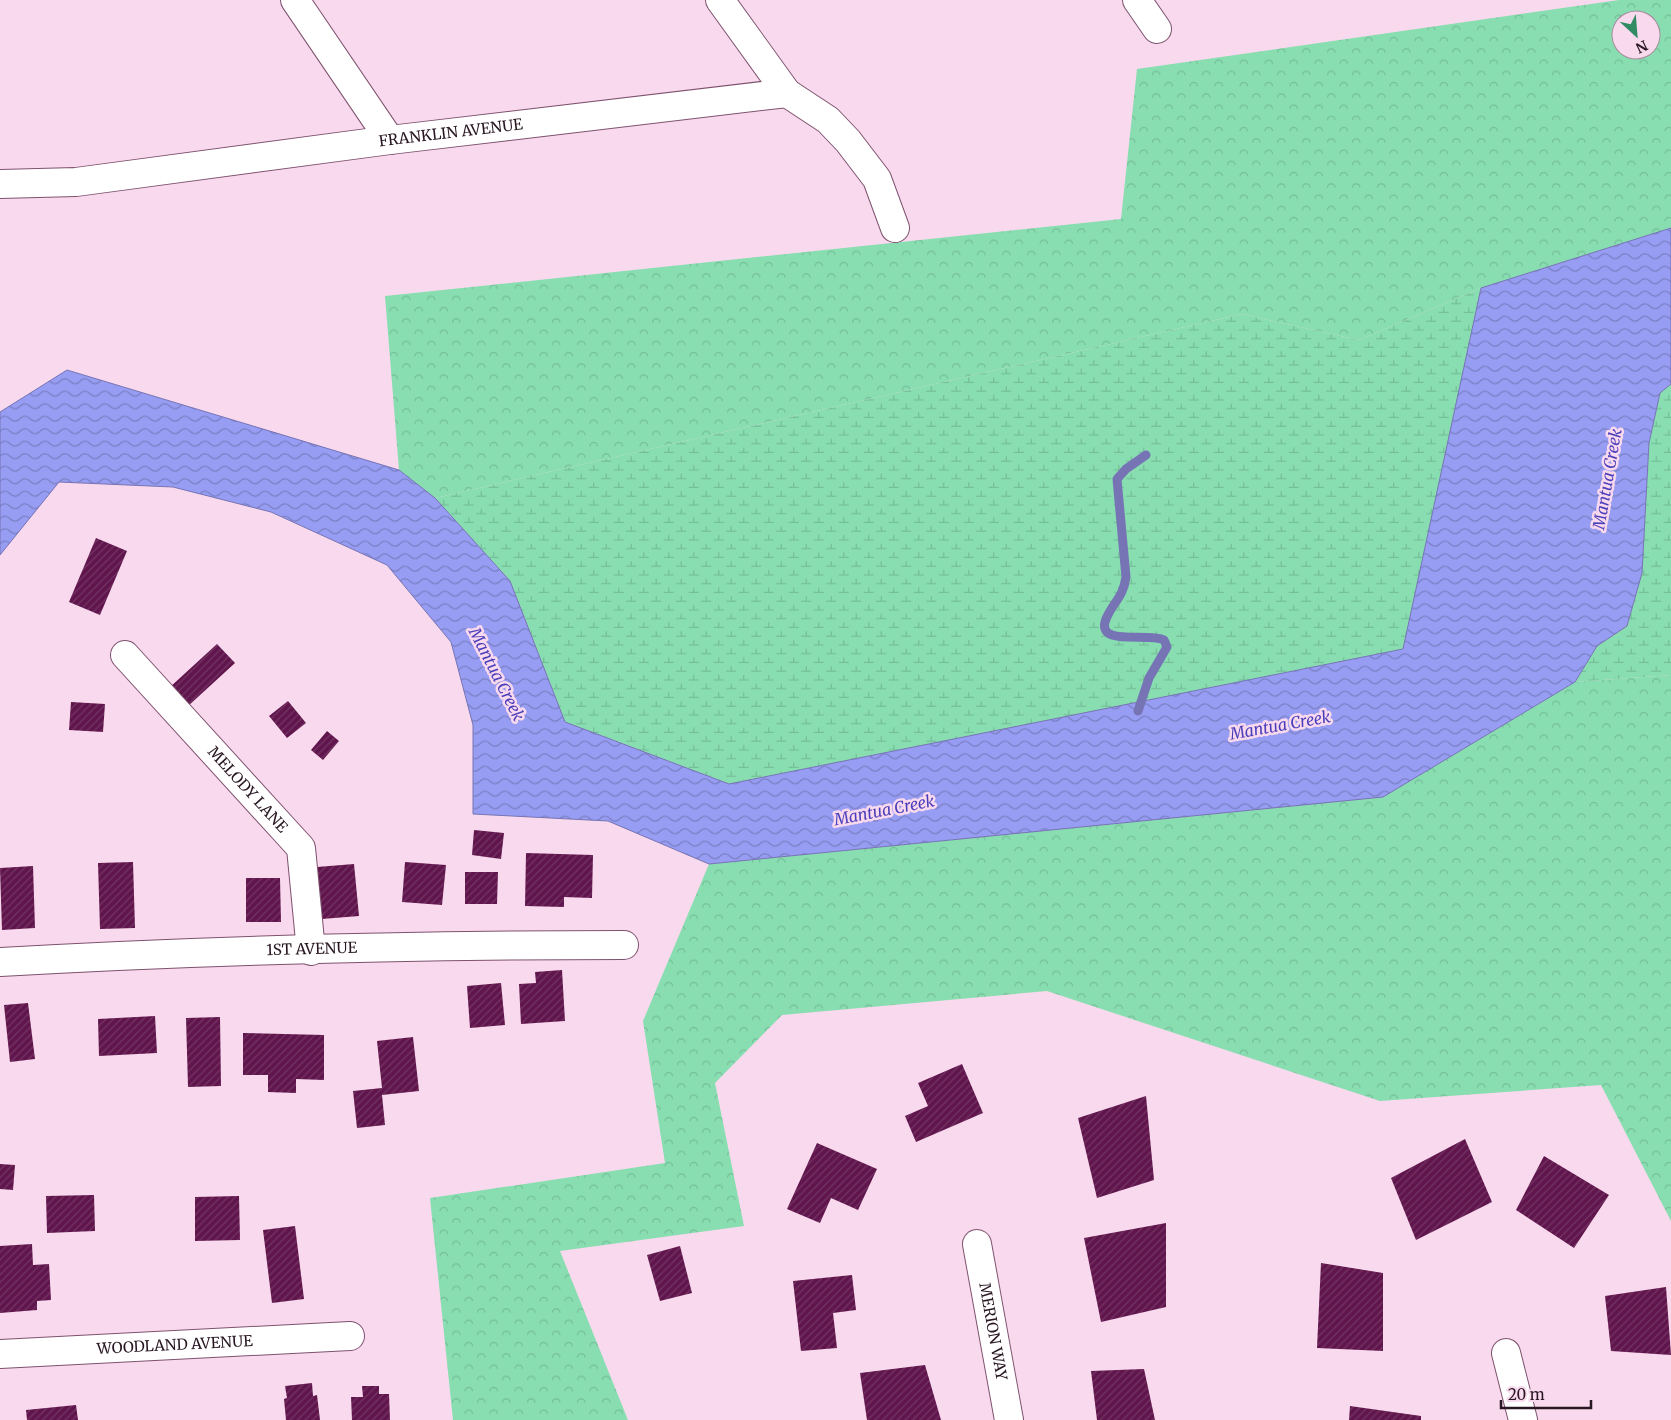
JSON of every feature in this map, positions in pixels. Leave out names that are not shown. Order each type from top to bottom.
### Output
[{"type":"street","points":[[295,0],[390,140]]},
{"type":"street","points":[[720,0],[786,93],[828,120],[848,141],[877,180],[895,228]]},
{"type":"street","points":[[1137,0],[1157,29]]},
{"type":"street","name":"FRANKLIN AVENUE","points":[[0,184],[76,182],[390,140],[786,93]]},
{"type":"street","name":"MELODY LANE","points":[[125,655],[301,848],[311,951]]},
{"type":"street","name":"1ST AVENUE","points":[[0,962],[103,956],[456,945],[624,945]]},
{"type":"street","name":"MERION WAY","points":[[977,1244],[1009,1420]]},
{"type":"street","name":"WOODLAND AVENUE","points":[[0,1354],[350,1336]]},
{"type":"street","points":[[1506,1353],[1522,1420]]},
{"type":"green space","points":[[1619,0],[1671,0],[1671,228],[1481,288],[1359,340],[1242,314],[435,498],[399,470],[385,296],[1121,219],[1137,69]]},
{"type":"green space","points":[[1481,288],[1404,649],[729,784],[565,722],[510,581],[435,498],[1242,314],[1359,340]]},
{"type":"green space","points":[[1671,384],[1671,675],[1575,682],[1597,646],[1627,626],[1642,573],[1649,443],[1660,393]]},
{"type":"green space","points":[[1671,675],[1671,1221],[1601,1085],[1380,1101],[1047,991],[782,1015],[715,1083],[744,1226],[560,1251],[628,1420],[453,1420],[430,1198],[665,1163],[643,1021],[709,864],[1383,797],[1575,682]]},
{"type":"water","name":"Mantua Creek","points":[[1671,228],[1671,384],[1660,393],[1649,443],[1642,573],[1627,626],[1597,646],[1575,682],[1383,797],[709,864],[608,821],[473,814],[473,725],[451,642],[387,565],[271,512],[173,487],[59,482],[0,555],[0,412],[67,370],[399,470],[435,498],[510,581],[565,722],[729,784],[1403,649],[1481,288]]},
{"type":"building","points":[[96,538],[127,551],[100,615],[69,602]]},
{"type":"building","points":[[217,644],[235,663],[187,707],[169,688]]},
{"type":"building","points":[[288,701],[306,723],[287,738],[269,716]]},
{"type":"building","points":[[71,702],[105,704],[103,732],[69,730]]},
{"type":"building","points":[[327,731],[339,741],[323,760],[311,750]]},
{"type":"building","points":[[474,830],[504,833],[501,859],[472,855]]},
{"type":"building","points":[[526,853],[593,855],[592,898],[564,897],[564,907],[525,906]]},
{"type":"building","points":[[133,862],[135,928],[100,929],[98,863]]},
{"type":"building","points":[[405,862],[446,865],[442,905],[402,902]]},
{"type":"building","points":[[354,864],[359,916],[322,919],[317,867]]},
{"type":"building","points":[[33,866],[35,928],[2,930],[0,868]]},
{"type":"building","points":[[465,872],[498,872],[497,904],[465,904]]},
{"type":"building","points":[[246,878],[280,878],[281,922],[246,922]]},
{"type":"building","points":[[562,970],[565,1021],[521,1024],[519,984],[536,983],[535,972]]},
{"type":"building","points":[[501,983],[505,1025],[470,1028],[467,986]]},
{"type":"building","points":[[28,1003],[35,1059],[10,1062],[4,1005]]},
{"type":"building","points":[[155,1016],[157,1053],[99,1056],[98,1019]]},
{"type":"building","points":[[220,1017],[221,1086],[188,1087],[186,1018]]},
{"type":"building","points":[[243,1033],[324,1035],[324,1080],[296,1079],[296,1093],[268,1092],[268,1075],[243,1075]]},
{"type":"building","points":[[413,1037],[419,1091],[382,1095],[385,1125],[357,1128],[353,1091],[382,1088],[377,1041]]},
{"type":"building","points":[[962,1064],[983,1113],[916,1142],[905,1116],[928,1106],[918,1083]]},
{"type":"building","points":[[1146,1096],[1154,1180],[1097,1198],[1078,1118]]},
{"type":"building","points":[[1465,1139],[1492,1202],[1416,1240],[1391,1178]]},
{"type":"building","points":[[817,1143],[877,1169],[858,1210],[831,1198],[820,1223],[787,1209]]},
{"type":"building","points":[[1544,1156],[1609,1195],[1574,1248],[1516,1210]]},
{"type":"building","points":[[0,1164],[15,1165],[13,1190],[0,1189]]},
{"type":"building","points":[[94,1195],[95,1231],[47,1233],[46,1196]]},
{"type":"building","points":[[239,1196],[240,1240],[195,1241],[195,1197]]},
{"type":"building","points":[[1166,1223],[1166,1307],[1101,1322],[1084,1238]]},
{"type":"building","points":[[295,1226],[304,1299],[272,1303],[263,1230]]},
{"type":"building","points":[[32,1244],[33,1265],[49,1264],[51,1300],[37,1301],[37,1310],[0,1313],[0,1246]]},
{"type":"building","points":[[680,1246],[692,1293],[660,1301],[647,1255]]},
{"type":"building","points":[[1321,1263],[1383,1273],[1383,1351],[1317,1348]]},
{"type":"building","points":[[852,1275],[856,1310],[833,1313],[837,1348],[801,1351],[793,1281]]},
{"type":"building","points":[[1666,1287],[1671,1355],[1611,1351],[1605,1296]]},
{"type":"building","points":[[925,1365],[941,1420],[867,1420],[860,1373]]},
{"type":"building","points":[[1144,1369],[1155,1420],[1097,1420],[1091,1371]]},
{"type":"building","points":[[312,1383],[313,1396],[317,1395],[320,1420],[286,1420],[284,1399],[287,1398],[285,1386]]},
{"type":"building","points":[[362,1386],[379,1386],[379,1394],[389,1394],[390,1420],[352,1420],[351,1397],[363,1397]]},
{"type":"building","points":[[76,1405],[78,1420],[27,1420],[26,1410]]},
{"type":"building","points":[[1350,1406],[1421,1416],[1421,1420],[1349,1420]]},
{"type":"waterway","points":[[1138,711],[1149,678],[1167,647],[1164,640],[1115,636],[1108,633],[1105,628],[1106,619],[1123,590],[1126,577],[1117,479],[1126,469],[1146,455]]}]
